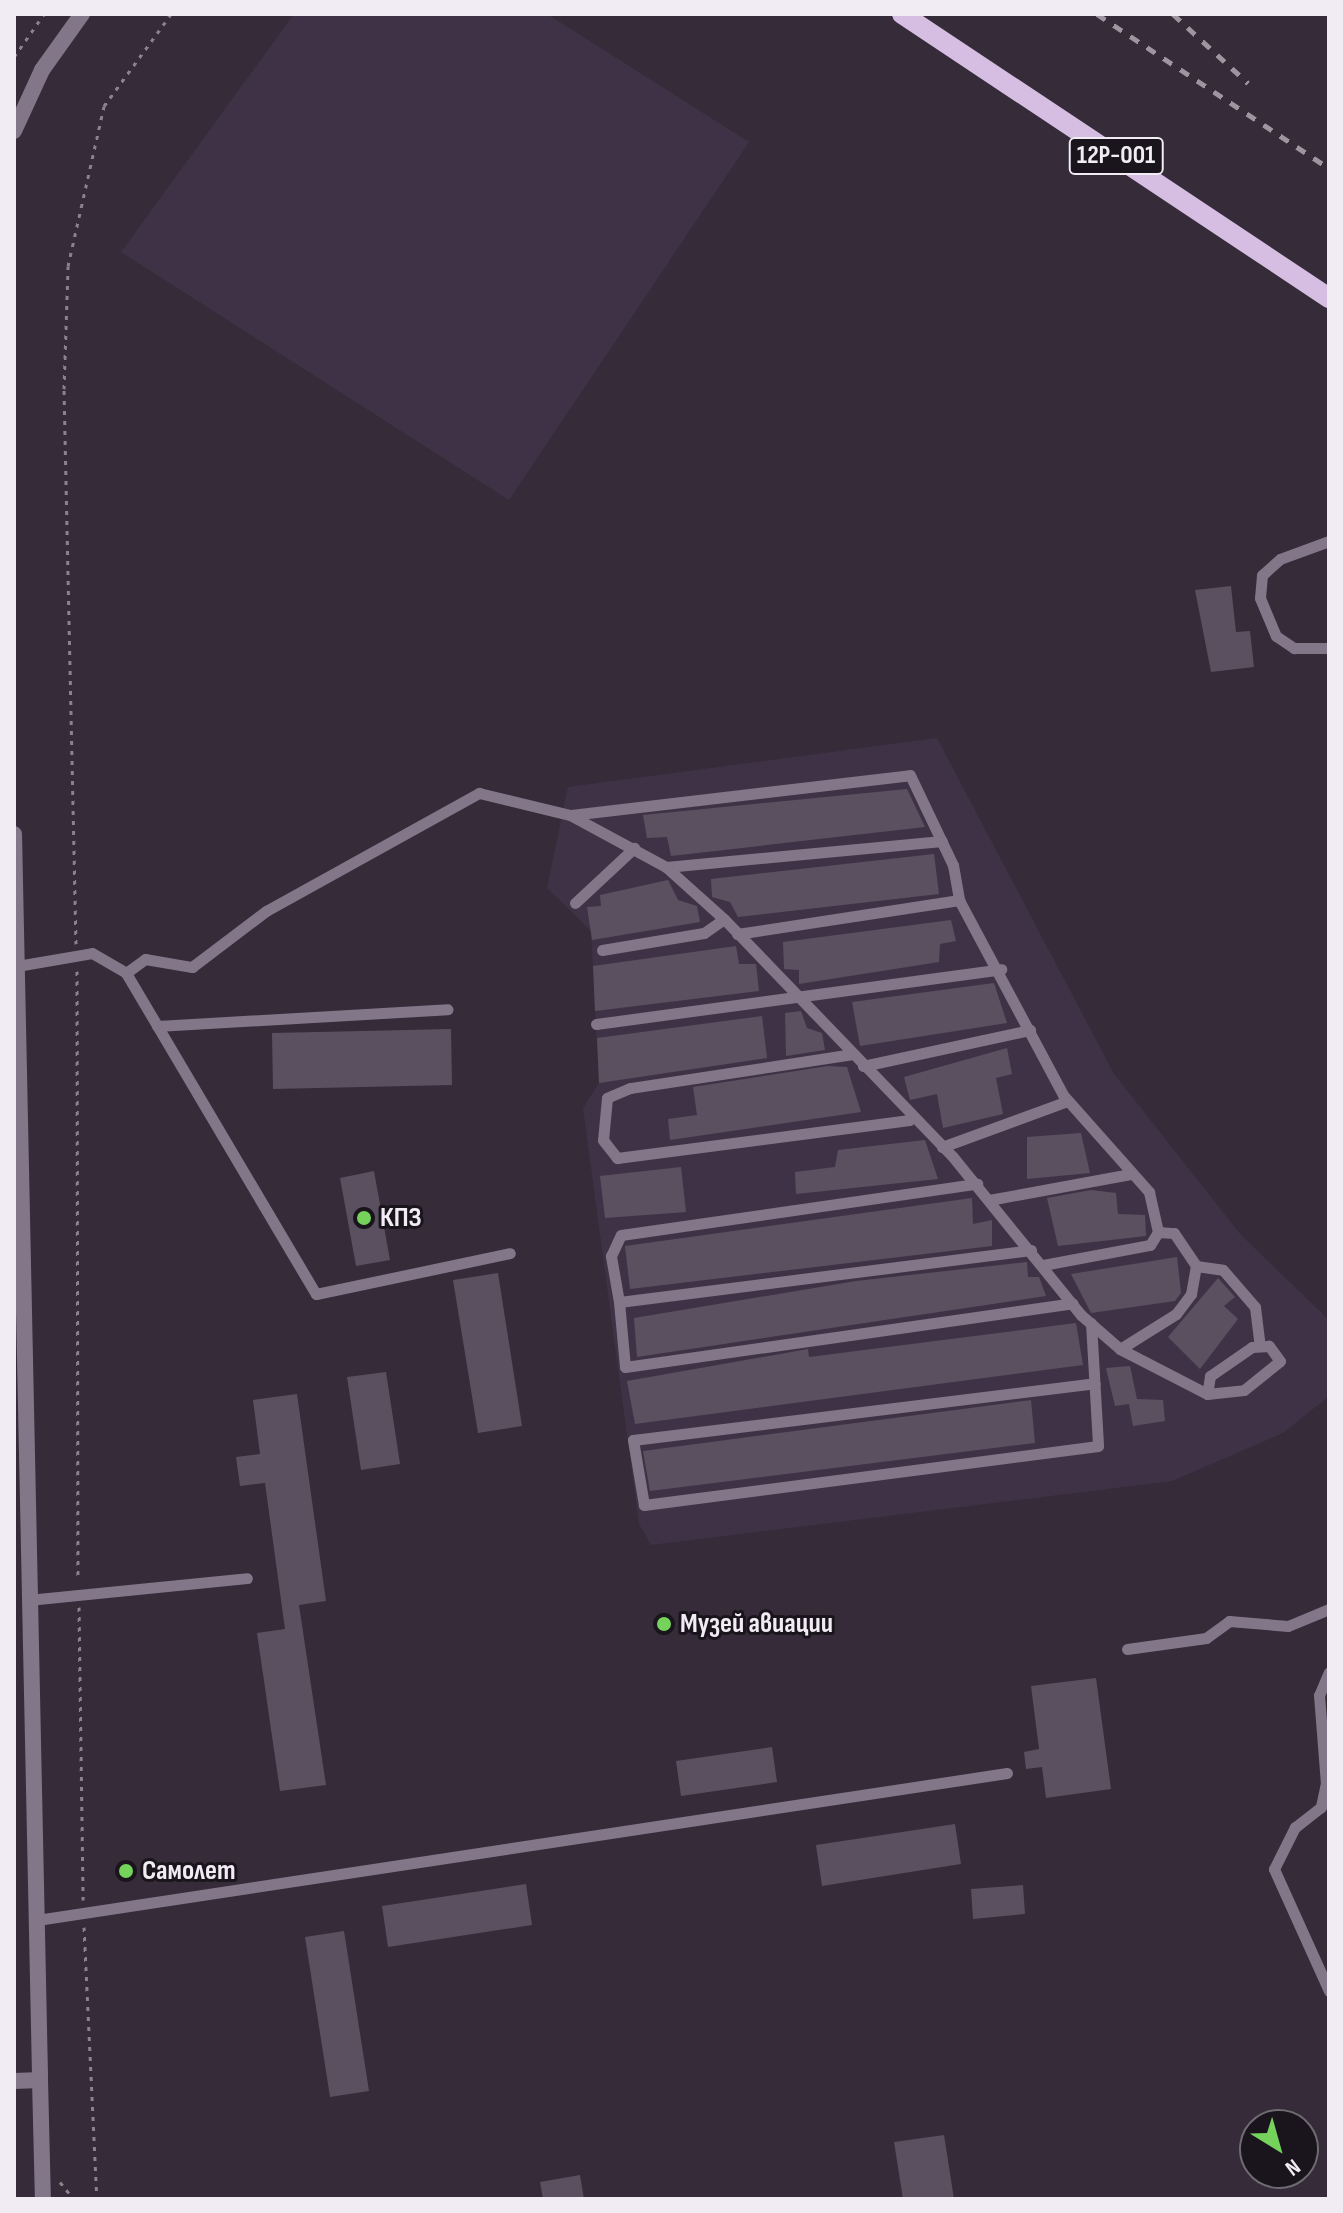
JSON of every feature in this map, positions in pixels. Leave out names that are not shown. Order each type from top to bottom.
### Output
[{"type":"main road","name":"12Р-001","points":[[902,14],[1329,298]]},
{"type":"street","points":[[14,131],[42,70],[82,14]]},
{"type":"street","points":[[14,834],[43,2199]]},
{"type":"street","points":[[14,2081],[40,2080]]},
{"type":"lane","points":[[1329,541],[1280,559],[1262,575],[1260,598],[1276,636],[1294,648],[1329,648]]},
{"type":"lane","points":[[570,815],[910,775],[942,841],[959,900],[1001,969],[1068,1101],[1149,1192],[1158,1232],[1150,1245],[1043,1265]]},
{"type":"lane","points":[[126,973],[145,959],[192,967],[266,911],[479,793],[570,815],[666,867],[724,919],[853,1054],[910,1120],[942,1147],[977,1184],[1072,1303],[1120,1349],[1207,1394],[1244,1390],[1270,1375],[1280,1361],[1260,1346],[1255,1307],[1223,1270],[1196,1266]]},
{"type":"lane","points":[[666,867],[942,841]]},
{"type":"lane","points":[[575,903],[634,848]]},
{"type":"lane","points":[[737,934],[959,900]]},
{"type":"lane","points":[[602,950],[704,933],[724,919]]},
{"type":"lane","points":[[17,966],[92,953],[126,973],[316,1294],[510,1253]]},
{"type":"lane","points":[[596,1024],[801,1001],[1001,969]]},
{"type":"lane","points":[[157,1026],[448,1009]]},
{"type":"lane","points":[[863,1066],[1030,1030]]},
{"type":"lane","points":[[853,1054],[630,1088],[607,1098],[603,1140],[617,1158],[910,1120]]},
{"type":"lane","points":[[942,1147],[1068,1101]]},
{"type":"lane","points":[[989,1200],[1131,1174]]},
{"type":"lane","points":[[977,1184],[621,1235],[611,1256],[625,1367],[1072,1303]]},
{"type":"lane","points":[[1120,1349],[1176,1314],[1191,1294],[1196,1266],[1174,1233],[1158,1232]]},
{"type":"lane","points":[[619,1302],[1031,1250]]},
{"type":"lane","points":[[1091,1323],[1098,1446],[644,1505],[633,1440],[1094,1383]]},
{"type":"lane","points":[[1207,1394],[1210,1376],[1228,1359],[1260,1346]]},
{"type":"lane","points":[[28,1600],[247,1578]]},
{"type":"lane","points":[[1127,1649],[1206,1638],[1229,1621],[1288,1626],[1329,1609]]},
{"type":"lane","points":[[1329,1672],[1319,1695],[1326,1783],[1321,1807],[1295,1827],[1274,1869],[1329,1991]]},
{"type":"lane","points":[[37,1920],[1007,1773]]},
{"type":"path","points":[[14,57],[44,14]]},
{"type":"path","points":[[97,2199],[84,1915],[78,1597],[68,266],[104,106],[171,14]]},
{"type":"shaded area","points":[[294,14],[547,14],[749,142],[509,500],[121,252]]},
{"type":"shaded area","points":[[937,738],[1114,1074],[1241,1235],[1329,1320],[1329,1396],[1283,1433],[1172,1481],[651,1545],[639,1524],[583,1108],[599,1083],[591,931],[547,888],[568,787]]},
{"type":"building","points":[[1231,586],[1236,632],[1250,631],[1254,667],[1211,672],[1195,590]]},
{"type":"building","points":[[907,789],[925,827],[671,856],[667,837],[647,838],[643,815]]},
{"type":"building","points":[[934,854],[939,894],[738,917],[730,902],[712,897],[711,879]]},
{"type":"building","points":[[668,880],[678,900],[697,906],[700,922],[592,940],[587,907],[601,906],[600,895]]},
{"type":"building","points":[[951,920],[956,941],[940,944],[939,962],[799,984],[799,970],[784,969],[783,942]]},
{"type":"building","points":[[736,946],[739,964],[756,964],[759,991],[595,1011],[593,966]]},
{"type":"building","points":[[994,983],[1007,1023],[860,1046],[852,1002]]},
{"type":"building","points":[[801,1011],[807,1028],[822,1033],[825,1050],[786,1056],[785,1013]]},
{"type":"building","points":[[762,1016],[767,1058],[599,1083],[597,1038]]},
{"type":"building","points":[[451,1029],[452,1085],[273,1089],[272,1033]]},
{"type":"building","points":[[1007,1048],[1012,1074],[996,1078],[1003,1114],[943,1128],[937,1094],[910,1100],[904,1077]]},
{"type":"building","points":[[828,1066],[847,1067],[861,1112],[670,1140],[668,1119],[697,1115],[693,1087]]},
{"type":"building","points":[[1081,1133],[1090,1173],[1027,1179],[1027,1137]]},
{"type":"building","points":[[925,1140],[938,1179],[796,1194],[795,1172],[835,1167],[838,1150]]},
{"type":"building","points":[[681,1167],[686,1212],[605,1218],[600,1176]]},
{"type":"building","points":[[374,1171],[390,1260],[356,1266],[340,1178]]},
{"type":"building","points":[[1091,1190],[1116,1193],[1118,1214],[1145,1215],[1146,1236],[1058,1246],[1047,1198]]},
{"type":"building","points":[[972,1198],[973,1224],[992,1220],[992,1246],[630,1289],[625,1246]]},
{"type":"building","points":[[1177,1257],[1181,1293],[1175,1301],[1091,1313],[1071,1274]]},
{"type":"building","points":[[1027,1262],[1028,1277],[1039,1277],[1046,1296],[637,1357],[634,1318],[856,1281]]},
{"type":"building","points":[[498,1273],[522,1426],[478,1433],[453,1280]]},
{"type":"building","points":[[1218,1278],[1235,1297],[1224,1306],[1238,1319],[1200,1369],[1168,1337]]},
{"type":"building","points":[[1076,1323],[1083,1365],[635,1424],[627,1381],[808,1349],[809,1357]]},
{"type":"building","points":[[1130,1366],[1137,1399],[1163,1400],[1165,1421],[1133,1426],[1129,1404],[1115,1406],[1106,1368]]},
{"type":"building","points":[[386,1372],[400,1464],[361,1470],[347,1377]]},
{"type":"building","points":[[297,1394],[326,1601],[299,1605],[326,1785],[280,1791],[257,1633],[285,1629],[265,1483],[240,1486],[236,1457],[260,1454],[253,1400]]},
{"type":"building","points":[[1031,1400],[1035,1443],[650,1491],[643,1451]]},
{"type":"building","points":[[1096,1678],[1111,1789],[1046,1798],[1042,1767],[1026,1769],[1024,1752],[1039,1749],[1031,1686]]},
{"type":"building","points":[[772,1747],[777,1782],[681,1796],[676,1761]]},
{"type":"building","points":[[955,1824],[961,1864],[822,1886],[816,1845]]},
{"type":"building","points":[[526,1884],[532,1925],[388,1947],[382,1906]]},
{"type":"building","points":[[1023,1885],[1025,1914],[973,1919],[971,1889]]},
{"type":"building","points":[[344,1931],[369,2091],[330,2097],[305,1937]]},
{"type":"building","points":[[944,2135],[954,2199],[903,2199],[894,2142]]},
{"type":"building","points":[[580,2175],[584,2199],[543,2199],[540,2182]]},
{"type":"railway","points":[[1097,14],[1329,168]]},
{"type":"railway","points":[[1173,14],[1248,83]]},
{"type":"place","name":"КПЗ","points":[[364,1218]]},
{"type":"place","name":"Музей авиации","points":[[664,1624]]},
{"type":"place","name":"Самолет","points":[[126,1871]]}]
